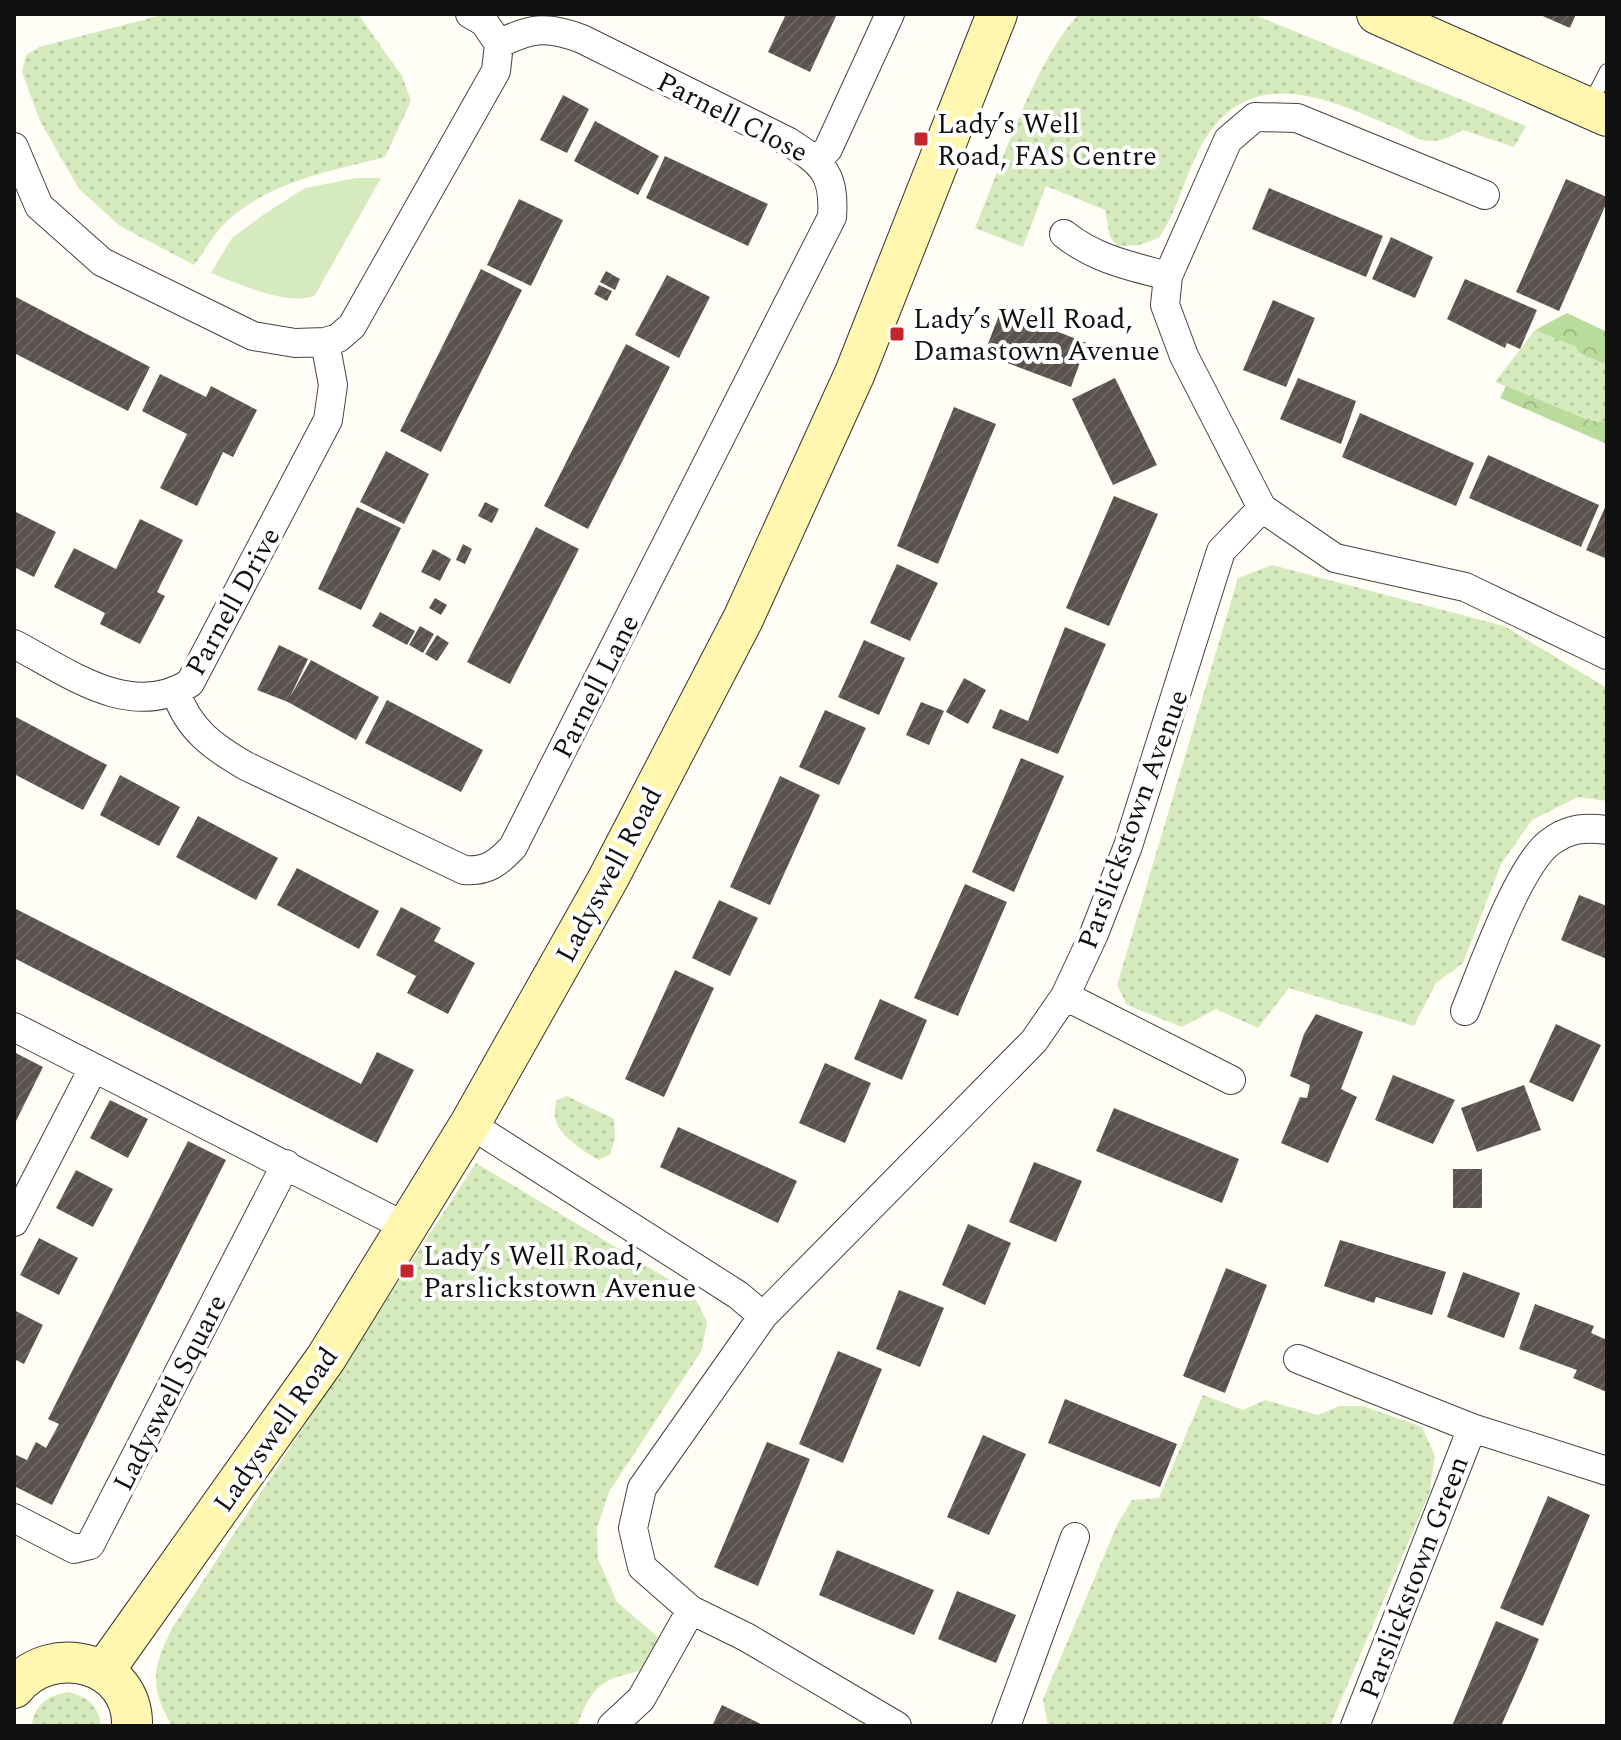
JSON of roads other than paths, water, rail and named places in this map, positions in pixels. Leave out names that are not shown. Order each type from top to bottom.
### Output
[{"type":"street","points":[[14,147],[39,206],[102,262],[253,336],[295,343],[325,342],[338,338],[352,326],[496,71],[499,44],[484,22],[470,14]]},
{"type":"street","name":"Parnell Close","points":[[499,44],[536,28],[569,34],[789,142],[817,160],[828,149],[890,14]]},
{"type":"street","name":"Ladyswell Road","points":[[103,1672],[308,1388],[470,1124],[608,879],[743,619],[855,373],[997,14]]},
{"type":"street","points":[[1377,14],[1597,112]]},
{"type":"street","points":[[1485,195],[1297,118],[1255,117],[1228,140],[1168,276],[1165,305],[1184,356],[1262,508],[1335,558],[1465,587],[1607,655]]},
{"type":"street","name":"Parnell Lane","points":[[176,692],[196,730],[212,747],[246,766],[464,870],[478,871],[498,864],[513,847],[832,217],[834,193],[817,160]]},
{"type":"street","points":[[1064,234],[1103,259],[1168,276]]},
{"type":"street","name":"Parnell Drive","points":[[14,644],[108,693],[155,698],[176,692],[190,683],[328,420],[333,385],[325,342]]},
{"type":"street","name":"Parslickstown Avenue","points":[[897,1726],[746,1637],[691,1610],[642,1567],[633,1528],[642,1488],[763,1316],[1034,1041],[1065,996],[1094,934],[1128,846],[1221,551],[1262,508]]},
{"type":"street","points":[[1465,1011],[1526,874],[1547,844],[1580,826],[1607,830]]},
{"type":"street","points":[[1065,996],[1231,1080]]},
{"type":"street","points":[[14,1027],[408,1228]]},
{"type":"street","points":[[14,1222],[93,1069]]},
{"type":"street","points":[[470,1124],[738,1295],[763,1316]]},
{"type":"street","name":"Ladyswell Square","points":[[14,1518],[74,1549],[90,1545],[286,1164]]},
{"type":"street","name":"Parslickstown Green","points":[[1298,1359],[1472,1428],[1607,1471]]},
{"type":"street","name":"Parslickstown Green","points":[[1355,1726],[1472,1428]]},
{"type":"street","points":[[1006,1726],[1075,1537]]},
{"type":"street","points":[[612,1726],[641,1699],[691,1610]]},
{"type":"street","points":[[14,1688],[41,1666],[62,1661],[83,1663],[103,1672],[127,1700],[132,1726]]},
{"type":"lane","points":[[1597,112],[1607,71]]},
{"type":"place","name":"Lady’s Well Road, FAS Centre","points":[[921,139]]},
{"type":"place","name":"Lady’s Well Road, Damastown Avenue","points":[[897,334]]},
{"type":"place","name":"Lady’s Well Road, Parslickstown Avenue","points":[[407,1271]]}]
